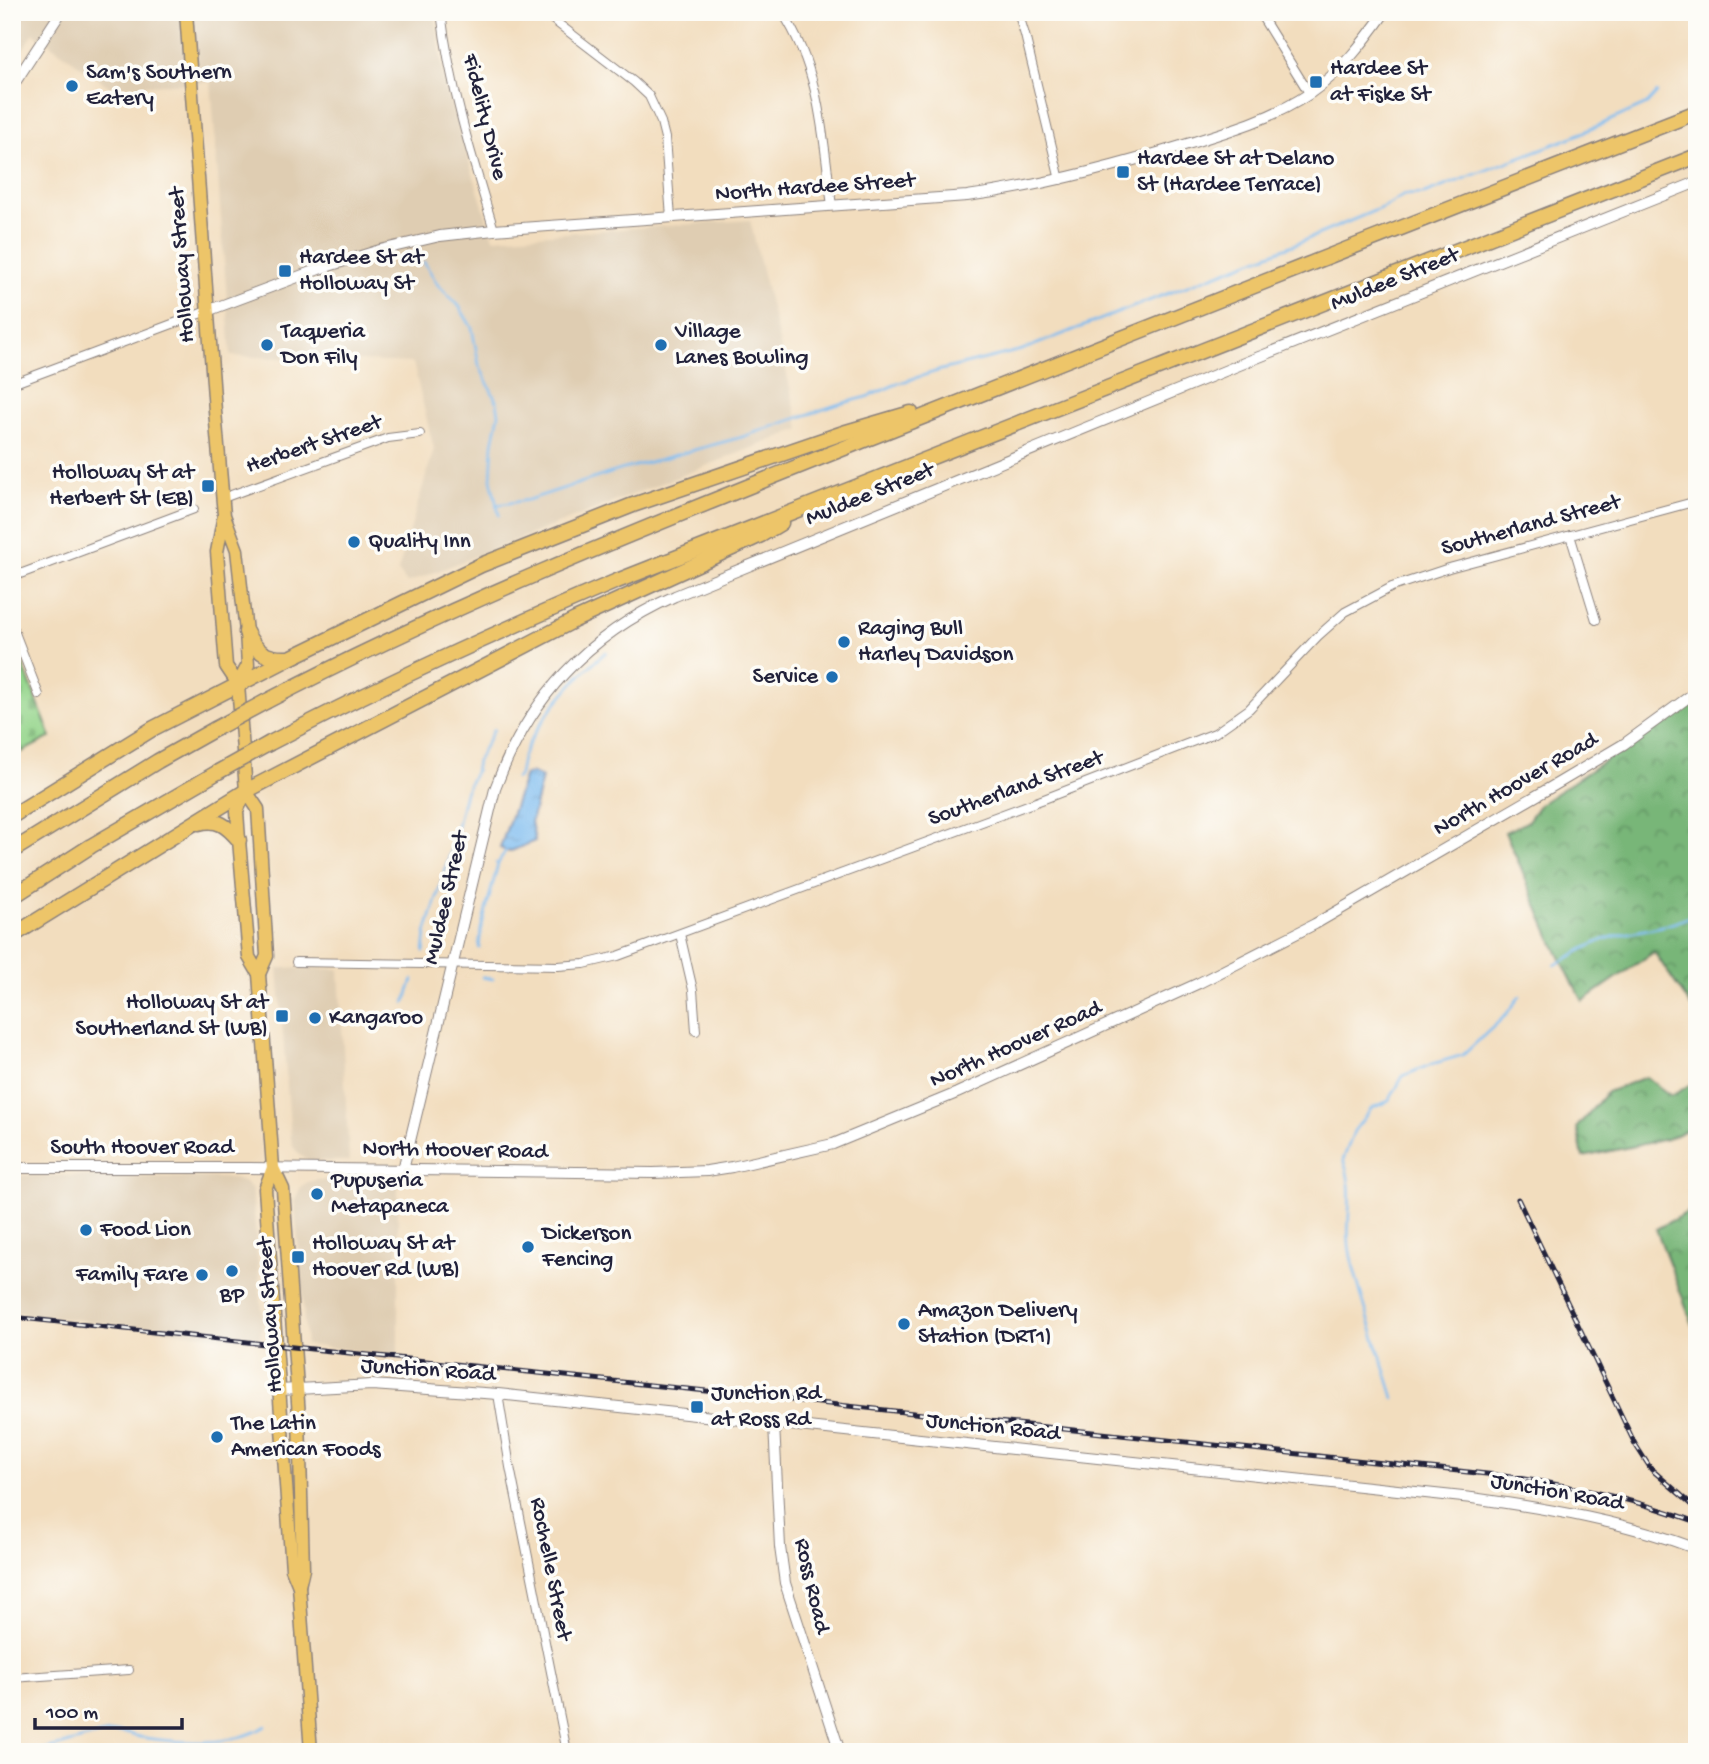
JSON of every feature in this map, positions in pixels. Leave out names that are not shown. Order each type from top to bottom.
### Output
[{"type":"highway","points":[[12,851],[158,761],[267,701],[367,650],[519,580],[993,388],[1697,112]]},
{"type":"highway","points":[[12,897],[91,846],[270,743],[349,701],[512,626],[815,502],[1697,156]]},
{"type":"highway","points":[[12,816],[154,727],[289,657],[481,565],[591,520],[843,433],[993,388]]},
{"type":"highway","points":[[12,936],[246,791],[575,620],[761,535],[815,502]]},
{"type":"highway","points":[[246,632],[261,653],[274,658],[289,657]]},
{"type":"highway","points":[[12,805],[77,774]]},
{"type":"highway","points":[[195,824],[216,821],[229,829],[239,840]]},
{"type":"main road","name":"Holloway Street","points":[[186,12],[223,498],[225,515],[237,550],[246,632],[248,665],[239,684],[246,791],[237,811],[249,957],[259,974],[272,1168],[265,1189],[292,1569],[299,1586]]},
{"type":"main road","name":"Holloway Street","points":[[225,515],[217,552],[226,667],[239,684]]},
{"type":"main road","name":"Holloway Street","points":[[246,791],[258,809],[259,823],[267,956],[259,974]]},
{"type":"main road","name":"Holloway Street","points":[[272,1168],[283,1189],[297,1389],[303,1569],[299,1586],[311,1752]]},
{"type":"street","points":[[12,87],[61,12]]},
{"type":"street","name":"Fidelity Drive","points":[[441,12],[451,78],[463,130],[494,230]]},
{"type":"street","points":[[543,12],[649,96],[661,122],[664,138],[671,218]]},
{"type":"street","points":[[782,12],[797,38],[814,84],[832,206]]},
{"type":"street","points":[[1018,12],[1060,180]]},
{"type":"street","points":[[1259,12],[1309,93]]},
{"type":"street","name":"North Hardee Street","points":[[208,311],[319,269],[380,250],[440,236],[967,196],[1024,188],[1106,169],[1246,125],[1290,105],[1337,71],[1385,12]]},
{"type":"street","name":"Muldee Street","points":[[402,1170],[489,807],[502,770],[539,703],[564,672],[589,648],[631,619],[675,596],[1459,275],[1697,182]]},
{"type":"street","points":[[12,384],[208,311]]},
{"type":"street","name":"Herbert Street","points":[[223,498],[388,438],[419,434]]},
{"type":"street","name":"Southerland Street","points":[[296,962],[584,964],[618,956],[1196,742],[1237,720],[1318,636],[1345,612],[1366,599],[1427,574],[1697,501]]},
{"type":"street","points":[[12,577],[194,509]]},
{"type":"street","points":[[1570,535],[1596,620]]},
{"type":"street","points":[[12,625],[39,695]]},
{"type":"street","name":"North Hoover Road","points":[[272,1168],[624,1173],[707,1171],[775,1159],[833,1144],[982,1082],[1275,946],[1624,744],[1697,691]]},
{"type":"street","points":[[680,934],[693,990],[696,1031]]},
{"type":"street","name":"South Hoover Road","points":[[12,1168],[272,1168]]},
{"type":"street","name":"Junction Road","points":[[279,1390],[372,1385],[498,1394],[1472,1498],[1594,1517],[1641,1529],[1697,1549]]},
{"type":"street","name":"Rochelle Street","points":[[498,1394],[512,1478],[567,1752]]},
{"type":"street","name":"Ross Road","points":[[774,1424],[780,1547],[785,1583],[840,1752]]},
{"type":"street","points":[[12,1678],[129,1670]]},
{"type":"shaded area","points":[[12,12],[435,12],[444,81],[493,238],[750,220],[800,429],[407,583],[398,571],[434,449],[413,363],[231,356],[211,82],[110,87],[34,33],[12,65]]},
{"type":"shaded area","points":[[278,968],[339,969],[349,1161],[311,1161],[301,1156],[294,1148],[291,1139]]},
{"type":"shaded area","points":[[12,1175],[233,1178],[243,1181],[252,1190],[263,1322],[259,1341],[12,1312]]},
{"type":"shaded area","points":[[316,1180],[398,1180],[398,1356],[306,1345],[295,1203],[300,1188]]},
{"type":"green space","points":[[12,637],[51,737],[12,757]]},
{"type":"green space","points":[[1697,699],[1697,1015],[1654,952],[1583,1001],[1552,939],[1505,832],[1527,822],[1540,804]]},
{"type":"green space","points":[[1646,1077],[1671,1096],[1697,1081],[1697,1125],[1667,1139],[1583,1157],[1577,1127],[1607,1092]]},
{"type":"green space","points":[[1697,1207],[1697,1335],[1656,1229]]},
{"type":"water","points":[[532,773],[542,778],[531,822],[535,841],[509,852],[500,848],[525,775]]},
{"type":"waterway","points":[[496,505],[528,500],[620,470],[742,437],[867,397],[899,383],[1022,350],[1303,241],[1388,205],[1404,195],[1424,194],[1575,136],[1647,104],[1657,93]]},
{"type":"waterway","points":[[424,262],[438,285],[459,306],[472,328],[479,365],[497,402],[499,414],[493,444],[491,479],[499,515]]},
{"type":"waterway","points":[[515,779],[530,742],[548,714],[570,686],[606,652]]},
{"type":"waterway","points":[[424,952],[426,933],[451,851],[465,792],[494,729]]},
{"type":"waterway","points":[[498,864],[506,850]]},
{"type":"waterway","points":[[479,948],[481,929],[498,864],[496,863]]},
{"type":"waterway","points":[[1555,965],[1602,941],[1676,922],[1697,912]]},
{"type":"waterway","points":[[482,977],[493,979]]},
{"type":"waterway","points":[[405,1003],[413,980]]},
{"type":"waterway","points":[[1394,1398],[1351,1257],[1348,1233],[1350,1196],[1343,1160],[1354,1131],[1372,1108],[1389,1101],[1403,1076],[1463,1055],[1505,1016],[1520,996]]},
{"type":"waterway","points":[[35,1752],[110,1733],[119,1732],[160,1740],[207,1742],[238,1737],[266,1726]]},
{"type":"railway","points":[[1518,1199],[1635,1444],[1651,1469],[1697,1509]]},
{"type":"railway","points":[[12,1317],[1496,1475],[1598,1493],[1697,1522]]},
{"type":"place","name":"Hardee St at Fiske St","points":[[1316,82]]},
{"type":"place","name":"Sam's Southern Eatery","points":[[72,86]]},
{"type":"place","name":"Hardee St at Delano St (Hardee Terrace)","points":[[1123,172]]},
{"type":"place","name":"Hardee St at Holloway St","points":[[285,271]]},
{"type":"place","name":"Taqueria Don Fily","points":[[267,345]]},
{"type":"place","name":"Village Lanes Bowling","points":[[661,345]]},
{"type":"place","name":"Holloway St at Herbert St (EB)","points":[[208,486]]},
{"type":"place","name":"Quality Inn","points":[[354,542]]},
{"type":"place","name":"Raging Bull Harley Davidson","points":[[844,642]]},
{"type":"place","name":"Service","points":[[832,677]]},
{"type":"place","name":"Holloway St at Southerland St (WB)","points":[[282,1016]]},
{"type":"place","name":"Kangaroo","points":[[315,1018]]},
{"type":"place","name":"Pupuseria Metapaneca","points":[[317,1194]]},
{"type":"place","name":"Food Lion","points":[[86,1230]]},
{"type":"place","name":"Dickerson Fencing","points":[[528,1247]]},
{"type":"place","name":"Holloway St at Hoover Rd (WB)","points":[[298,1257]]},
{"type":"place","name":"BP","points":[[232,1271]]},
{"type":"place","name":"Family Fare","points":[[202,1275]]},
{"type":"place","name":"Amazon Delivery Station (DRT1)","points":[[904,1324]]},
{"type":"place","name":"Junction Rd at Ross Rd","points":[[697,1407]]},
{"type":"place","name":"The Latin American Foods","points":[[217,1437]]}]
